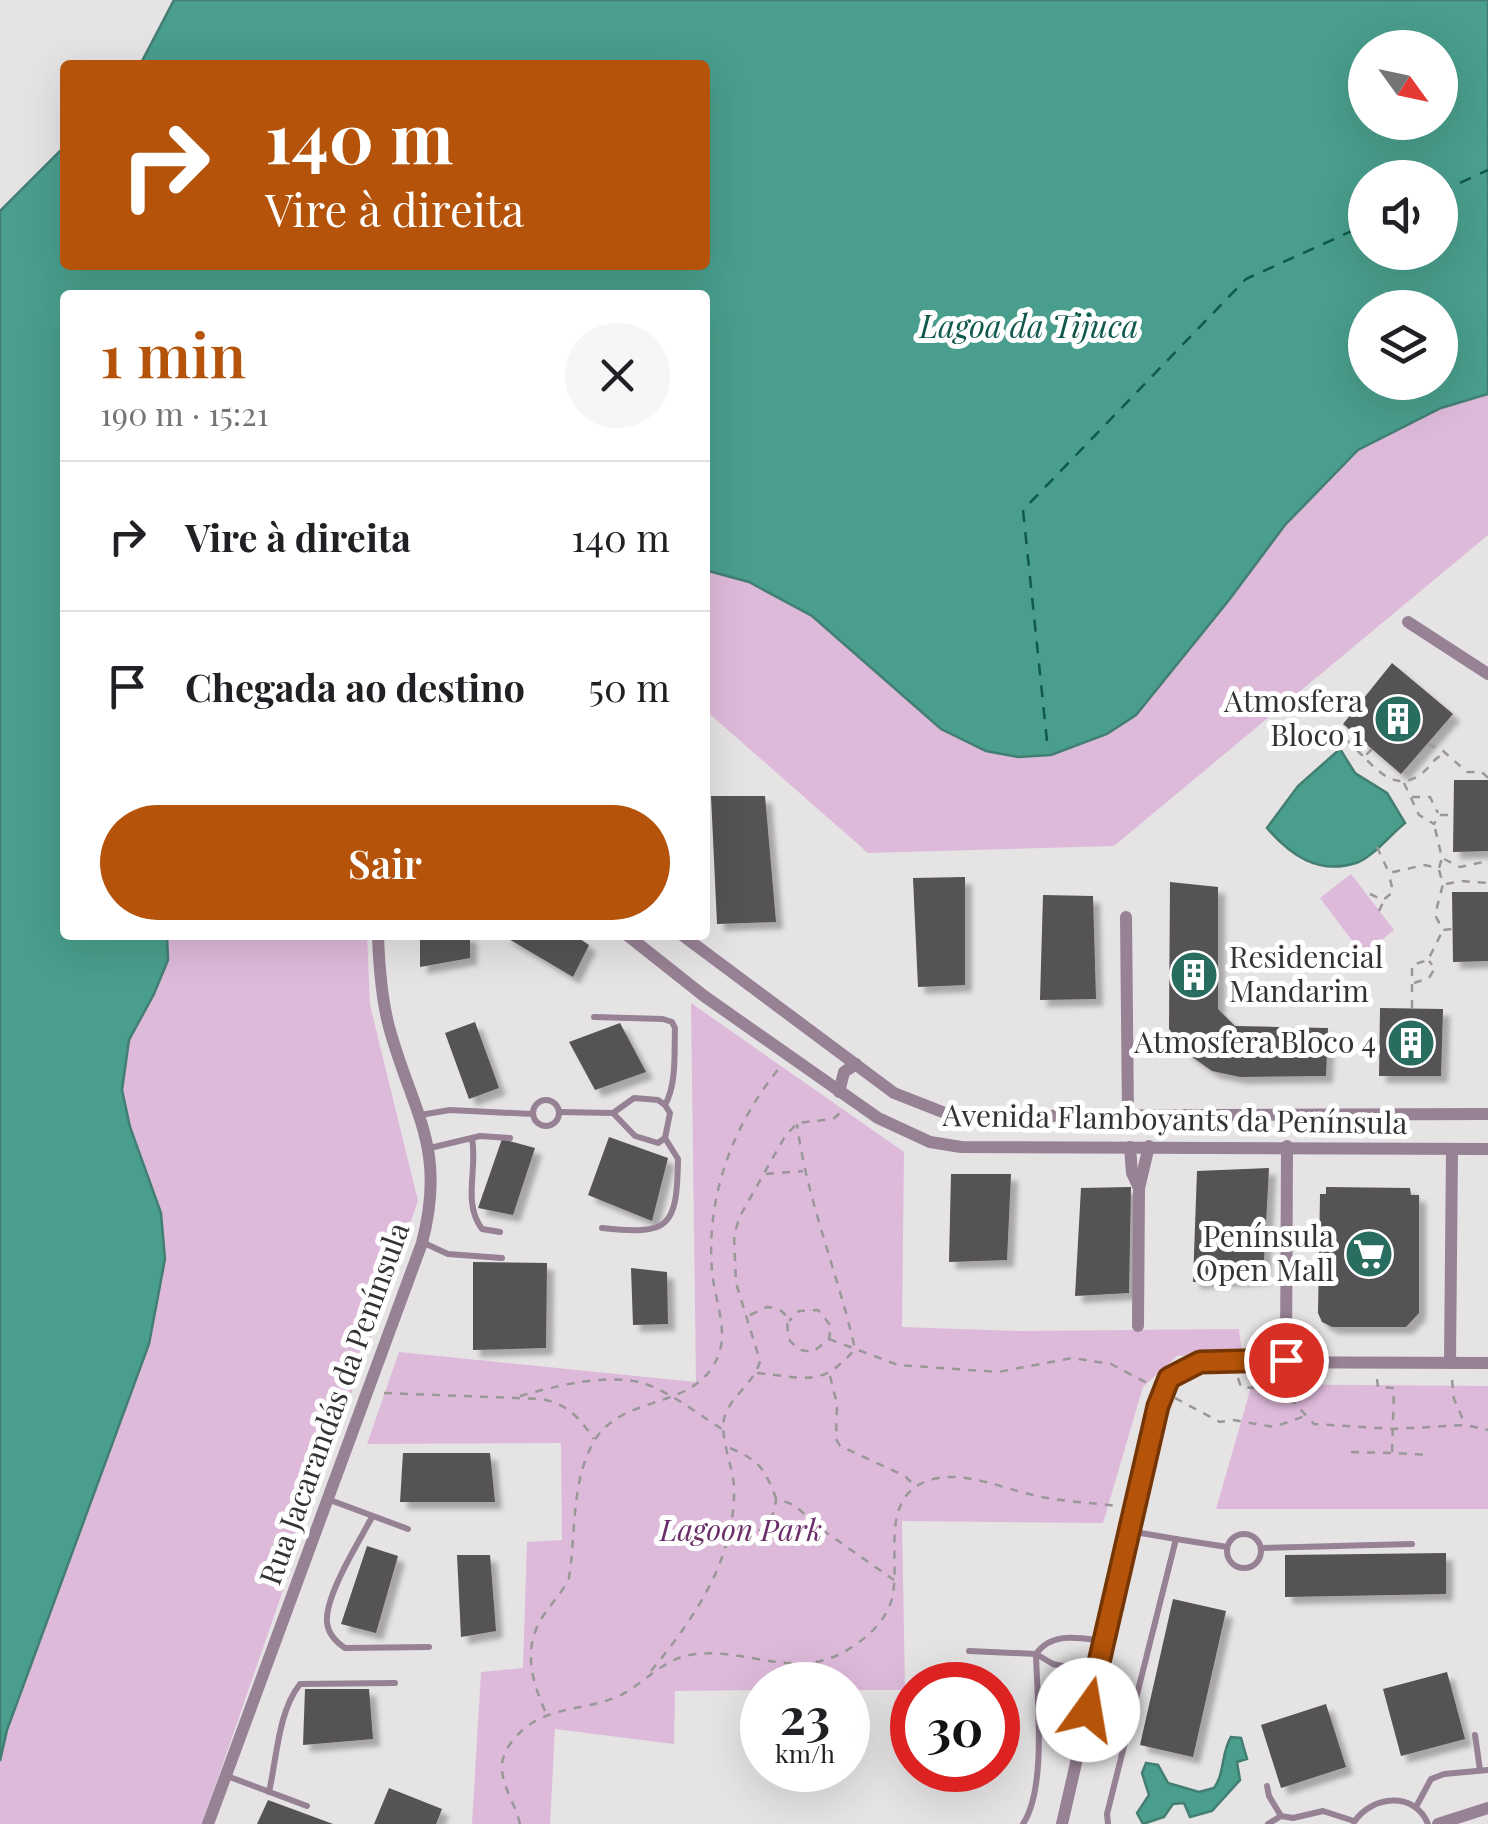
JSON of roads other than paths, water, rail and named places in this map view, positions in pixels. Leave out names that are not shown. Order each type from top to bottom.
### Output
[{"type":"street","points":[[1408,622],[1488,674]]},
{"type":"street","points":[[1126,917],[1128,1116]]},
{"type":"street","name":"Rua Jacarandás da Península","points":[[208,1824],[422,1243],[432,1203],[430,1148],[384,1004],[378,940]]},
{"type":"street","name":"Avenida Flamboyants da Península","points":[[634,940],[844,1096],[908,1134],[961,1147],[1488,1149]]},
{"type":"street","name":"Avenida Flamboyants da Península","points":[[689,940],[894,1093],[945,1112],[986,1116],[1488,1114]]},
{"type":"street","points":[[844,1096],[844,1072],[856,1064]]},
{"type":"street","points":[[1130,1146],[1132,1174],[1139,1188]]},
{"type":"street","points":[[1138,1326],[1139,1188],[1149,1146]]},
{"type":"street","points":[[1286,1360],[1287,1146]]},
{"type":"street","points":[[1450,1363],[1452,1150]]},
{"type":"street","points":[[1062,1824],[1162,1391],[1169,1378],[1200,1362],[1488,1363]]},
{"type":"street","points":[[1438,1824],[1488,1808]]},
{"type":"lane","points":[[594,1018],[672,1022],[672,1094],[665,1105]]},
{"type":"lane","points":[[559,1112],[613,1113],[634,1098],[658,1100],[670,1113],[665,1138],[678,1159],[669,1219],[660,1228],[647,1232],[602,1228]]},
{"type":"lane","points":[[532,1114],[537,1103],[548,1100],[559,1112]]},
{"type":"lane","points":[[420,1115],[450,1110],[532,1114]]},
{"type":"lane","points":[[532,1114],[544,1126],[554,1123],[559,1112]]},
{"type":"lane","points":[[613,1113],[635,1136],[658,1143],[665,1138]]},
{"type":"lane","points":[[430,1148],[472,1138],[510,1138]]},
{"type":"lane","points":[[472,1138],[475,1157],[471,1212],[482,1229],[500,1232]]},
{"type":"lane","points":[[422,1243],[448,1254],[502,1258]]},
{"type":"lane","points":[[328,1499],[408,1529]]},
{"type":"lane","points":[[372,1517],[332,1600],[329,1629],[336,1642],[345,1648],[429,1647]]},
{"type":"lane","points":[[1129,1531],[1228,1547]]},
{"type":"lane","points":[[1235,1536],[1254,1537],[1261,1548],[1258,1561],[1247,1568],[1234,1565],[1227,1554],[1228,1547],[1235,1536]]},
{"type":"lane","points":[[1108,1824],[1107,1814],[1176,1539]]},
{"type":"lane","points":[[1261,1548],[1412,1544]]},
{"type":"lane","points":[[1022,1824],[1031,1812],[1038,1781],[1036,1654],[1042,1644],[1054,1639],[1104,1641]]},
{"type":"lane","points":[[969,1651],[1036,1654],[1053,1664],[1096,1673]]},
{"type":"lane","points":[[269,1792],[283,1720],[300,1684],[395,1683]]},
{"type":"lane","points":[[1417,1806],[1431,1779],[1484,1770],[1475,1735]]},
{"type":"lane","points":[[226,1776],[307,1806]]},
{"type":"lane","points":[[1267,1786],[1268,1796],[1280,1816]]},
{"type":"lane","points":[[1268,1824],[1280,1816],[1293,1818],[1323,1811],[1354,1822],[1362,1811],[1382,1801],[1406,1801],[1417,1806],[1428,1824]]},
{"type":"water","name":"Lagoa da Tijuca","points":[[174,0],[1488,0],[1488,394],[1441,408],[1358,450],[1285,525],[1136,715],[1107,734],[1051,755],[1018,757],[986,751],[941,729],[812,616],[749,582],[710,571],[710,290],[60,290],[60,940],[167,940],[168,960],[129,1040],[122,1090],[130,1127],[161,1213],[165,1259],[149,1344],[7,1730],[0,1761],[0,211],[60,151],[60,270],[710,270],[710,60],[143,60]]},
{"type":"water","points":[[1340,749],[1355,773],[1387,793],[1405,823],[1362,860],[1329,866],[1295,854],[1267,828],[1298,786]]},
{"type":"water","points":[[1231,1737],[1241,1738],[1247,1759],[1237,1762],[1240,1780],[1212,1811],[1190,1817],[1184,1803],[1173,1804],[1164,1817],[1143,1824],[1137,1813],[1149,1795],[1142,1773],[1146,1763],[1158,1765],[1168,1783],[1199,1792],[1214,1788]]},
{"type":"place","name":"Atmosfera Bloco 1","points":[[1398,719]]},
{"type":"place","name":"Residencial Mandarim","points":[[1194,975]]},
{"type":"place","name":"Atmosfera Bloco 4","points":[[1411,1043]]},
{"type":"place","name":"Península Open Mall","points":[[1369,1254]]},
{"type":"park label","name":"Lagoon Park","points":[[741,1531]]}]
